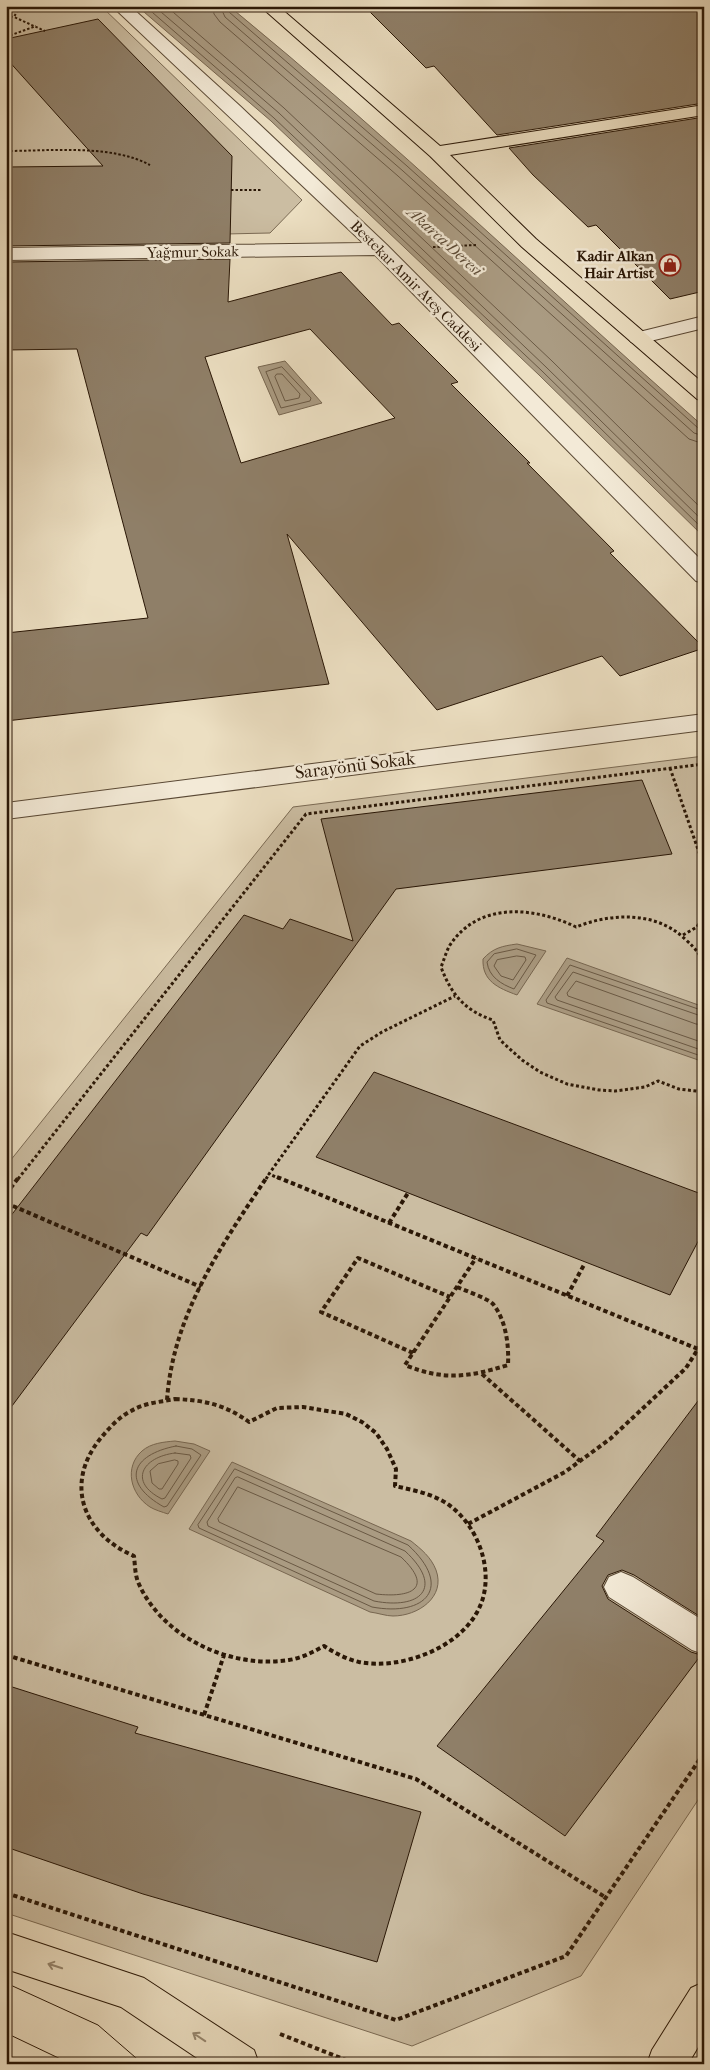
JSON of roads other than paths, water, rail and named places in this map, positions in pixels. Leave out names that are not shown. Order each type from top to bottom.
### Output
[{"type":"main road","points":[[268,6],[436,152],[529,242],[704,395]]},
{"type":"main road","points":[[436,152],[704,110]]},
{"type":"main road","points":[[6,1950],[131,1991],[240,2064]]},
{"type":"main road","points":[[666,2064],[704,2002]]},
{"type":"street","name":"Bestekar Amir Ateş Caddesi","points":[[120,6],[234,110],[380,249],[704,576]]},
{"type":"street","name":"Yağmur Sokak","points":[[6,254],[380,249]]},
{"type":"street","points":[[638,338],[704,322]]},
{"type":"street","name":"Sarayönü Sokak","points":[[6,811],[704,722]]},
{"type":"street","points":[[620,1587],[704,1639]]},
{"type":"water","name":"Akarca Deresi","points":[[137,6],[229,6],[409,161],[704,427],[704,537],[539,375],[271,121]]},
{"type":"water","points":[[285,361],[322,403],[279,415],[258,367]]},
{"type":"water","points":[[517,944],[546,951],[517,995],[492,983],[485,973],[483,959],[490,952],[498,948]]},
{"type":"water","points":[[567,958],[704,1007],[704,1062],[537,1004]]},
{"type":"water","points":[[175,1441],[194,1444],[210,1451],[168,1514],[152,1508],[143,1502],[134,1488],[131,1472],[136,1457],[146,1448],[158,1443]]},
{"type":"water","points":[[232,1462],[411,1541],[429,1557],[436,1570],[437,1589],[433,1596],[428,1603],[412,1613],[390,1616],[370,1612],[189,1529]]},
{"type":"tram line","points":[[6,1983],[98,2025],[143,2064]]},
{"type":"tram line","points":[[6,2033],[71,2064]]},
{"type":"place","name":"Kadir Alkan Hair Artist","points":[[670,265]]}]
